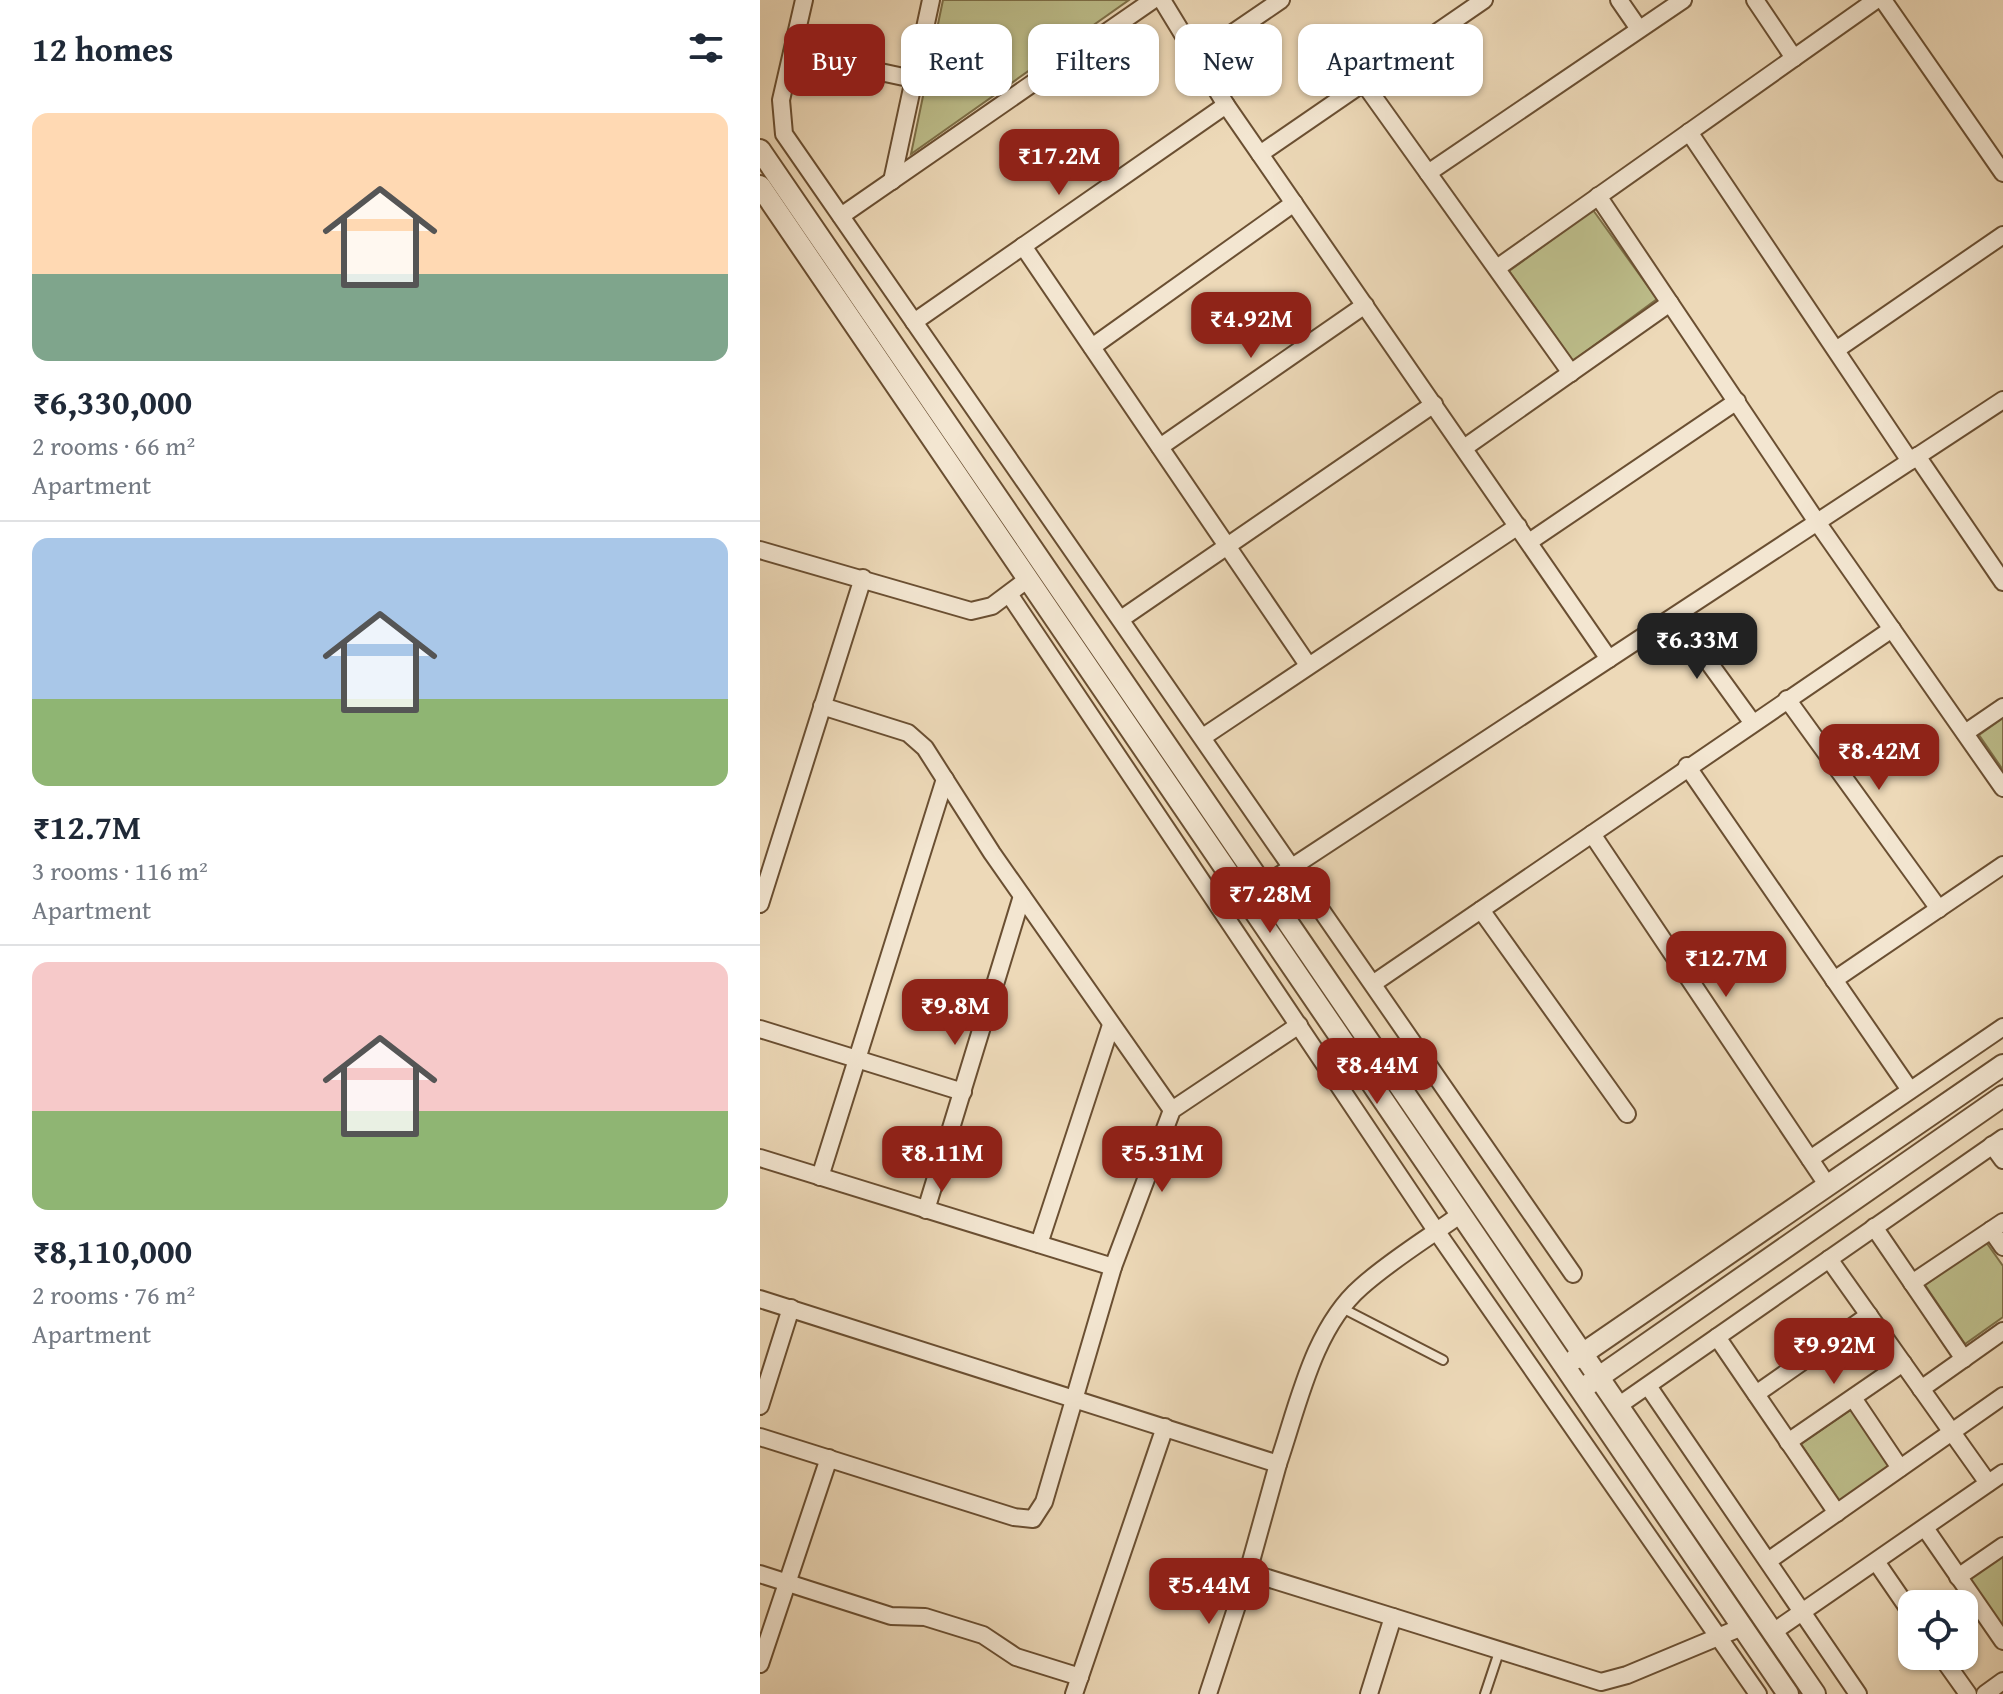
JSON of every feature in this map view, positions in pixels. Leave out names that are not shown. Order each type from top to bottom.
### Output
[{"type":"street","points":[[799,24],[804,0]]},
{"type":"street","points":[[926,24],[931,0]]},
{"type":"street","points":[[841,216],[1153,0]]},
{"type":"street","points":[[1162,0],[1176,24]]},
{"type":"street","points":[[1246,24],[1281,0]]},
{"type":"street","points":[[1449,24],[1484,0]]},
{"type":"street","points":[[1619,0],[1639,29]]},
{"type":"street","points":[[1428,173],[1683,0]]},
{"type":"street","points":[[1755,0],[1794,58]]},
{"type":"street","points":[[1497,268],[1876,0]]},
{"type":"street","points":[[1883,0],[2003,173]]},
{"type":"street","points":[[784,87],[781,100],[784,134],[1573,1274]]},
{"type":"street","points":[[892,181],[910,96]]},
{"type":"street","points":[[1220,96],[1609,659]]},
{"type":"street","points":[[1260,154],[1343,96]]},
{"type":"street","points":[[1373,96],[1571,373]]},
{"type":"street","points":[[914,322],[1226,105]]},
{"type":"street","points":[[1689,132],[1836,350],[2003,582]]},
{"type":"street","points":[[784,134],[760,150],[1815,1694]]},
{"type":"street","points":[[760,186],[1788,1694]]},
{"type":"street","points":[[1598,196],[1817,522],[2003,788]]},
{"type":"street","points":[[1092,347],[1294,203]]},
{"type":"street","points":[[1836,350],[2003,235]]},
{"type":"street","points":[[1023,246],[1308,665]]},
{"type":"street","points":[[1464,448],[1670,303]]},
{"type":"street","points":[[1160,447],[1365,305]]},
{"type":"street","points":[[1245,898],[2003,400]]},
{"type":"street","points":[[1529,542],[1737,401]]},
{"type":"street","points":[[1121,619],[1434,404]]},
{"type":"street","points":[[1203,737],[1518,526]]},
{"type":"street","points":[[760,550],[971,611],[992,606],[1028,579]]},
{"type":"street","points":[[760,904],[863,578]]},
{"type":"street","points":[[1009,594],[1437,1232],[1758,1694]]},
{"type":"street","points":[[1675,616],[1752,722]]},
{"type":"street","points":[[1374,983],[1687,766],[1892,629]]},
{"type":"street","points":[[1787,699],[1939,909]]},
{"type":"street","points":[[822,706],[908,733],[925,748],[1022,896],[1172,1110]]},
{"type":"street","points":[[1965,733],[2003,707]]},
{"type":"street","points":[[1687,766],[1910,1090]]},
{"type":"street","points":[[820,1177],[945,779]]},
{"type":"street","points":[[1592,834],[1828,1186]]},
{"type":"street","points":[[1834,980],[2003,865]]},
{"type":"street","points":[[926,1210],[1022,896]]},
{"type":"street","points":[[1481,910],[1627,1114]]},
{"type":"street","points":[[1039,1244],[1111,1025]]},
{"type":"street","points":[[760,1437],[1014,1517],[1033,1519],[1044,1502],[1113,1267],[1172,1110],[1299,1025]]},
{"type":"street","points":[[1810,1159],[2003,1027]]},
{"type":"street","points":[[760,1029],[963,1092]]},
{"type":"street","points":[[1565,1366],[2003,1065]]},
{"type":"street","points":[[1581,1390],[2003,1096]]},
{"type":"street","points":[[1618,1406],[1998,1142],[2003,1160]]},
{"type":"street","points":[[760,1158],[1113,1267]]},
{"type":"street","points":[[1208,1694],[1248,1572],[1278,1464],[1312,1366],[1342,1308],[1361,1287],[1461,1214]]},
{"type":"street","points":[[1912,1283],[1997,1226],[2003,1247]]},
{"type":"street","points":[[1874,1227],[1964,1359]]},
{"type":"street","points":[[1829,1259],[1988,1483]]},
{"type":"street","points":[[760,1299],[1278,1464]]},
{"type":"street","points":[[760,1406],[791,1308]]},
{"type":"street","points":[[1756,1394],[1869,1315]]},
{"type":"street","points":[[1921,1389],[2003,1331]]},
{"type":"street","points":[[1717,1337],[1837,1513]]},
{"type":"street","points":[[1788,1442],[1903,1363]]},
{"type":"street","points":[[1648,1386],[1858,1694]]},
{"type":"street","points":[[1768,1561],[2003,1396]]},
{"type":"street","points":[[1853,1398],[1900,1468]]},
{"type":"street","points":[[1074,1694],[1165,1427]]},
{"type":"street","points":[[760,1664],[829,1458]]},
{"type":"street","points":[[1773,1632],[2003,1473]]},
{"type":"street","points":[[1925,1528],[2003,1641]]},
{"type":"street","points":[[1958,1577],[2003,1546]]},
{"type":"street","points":[[1877,1563],[1898,1594]]},
{"type":"street","points":[[1248,1572],[1601,1682],[1627,1675],[1742,1627]]},
{"type":"street","points":[[760,1574],[891,1616],[925,1617],[983,1635],[1016,1657],[1080,1677]]},
{"type":"street","points":[[1369,1694],[1393,1617]]},
{"type":"street","points":[[1951,1670],[1968,1694]]},
{"type":"street","points":[[1985,1694],[2003,1681]]},
{"type":"lane","points":[[1342,1308],[1443,1360]]},
{"type":"lane","points":[[1485,1694],[1499,1652]]},
{"type":"green space","points":[[943,0],[1129,0],[1095,24],[1028,24],[1028,71],[1012,83],[1012,24],[938,24]]},
{"type":"green space","points":[[923,96],[993,96],[911,154]]},
{"type":"green space","points":[[1593,210],[1657,299],[1573,361],[1509,271]]},
{"type":"green space","points":[[2003,718],[2003,770],[1979,735]]},
{"type":"green space","points":[[1986,1242],[2003,1266],[2003,1317],[1965,1344],[1925,1285]]},
{"type":"green space","points":[[1852,1409],[1891,1467],[1840,1502],[1801,1444]]},
{"type":"green space","points":[[2003,1555],[2003,1630],[1978,1590],[1968,1579]]}]
